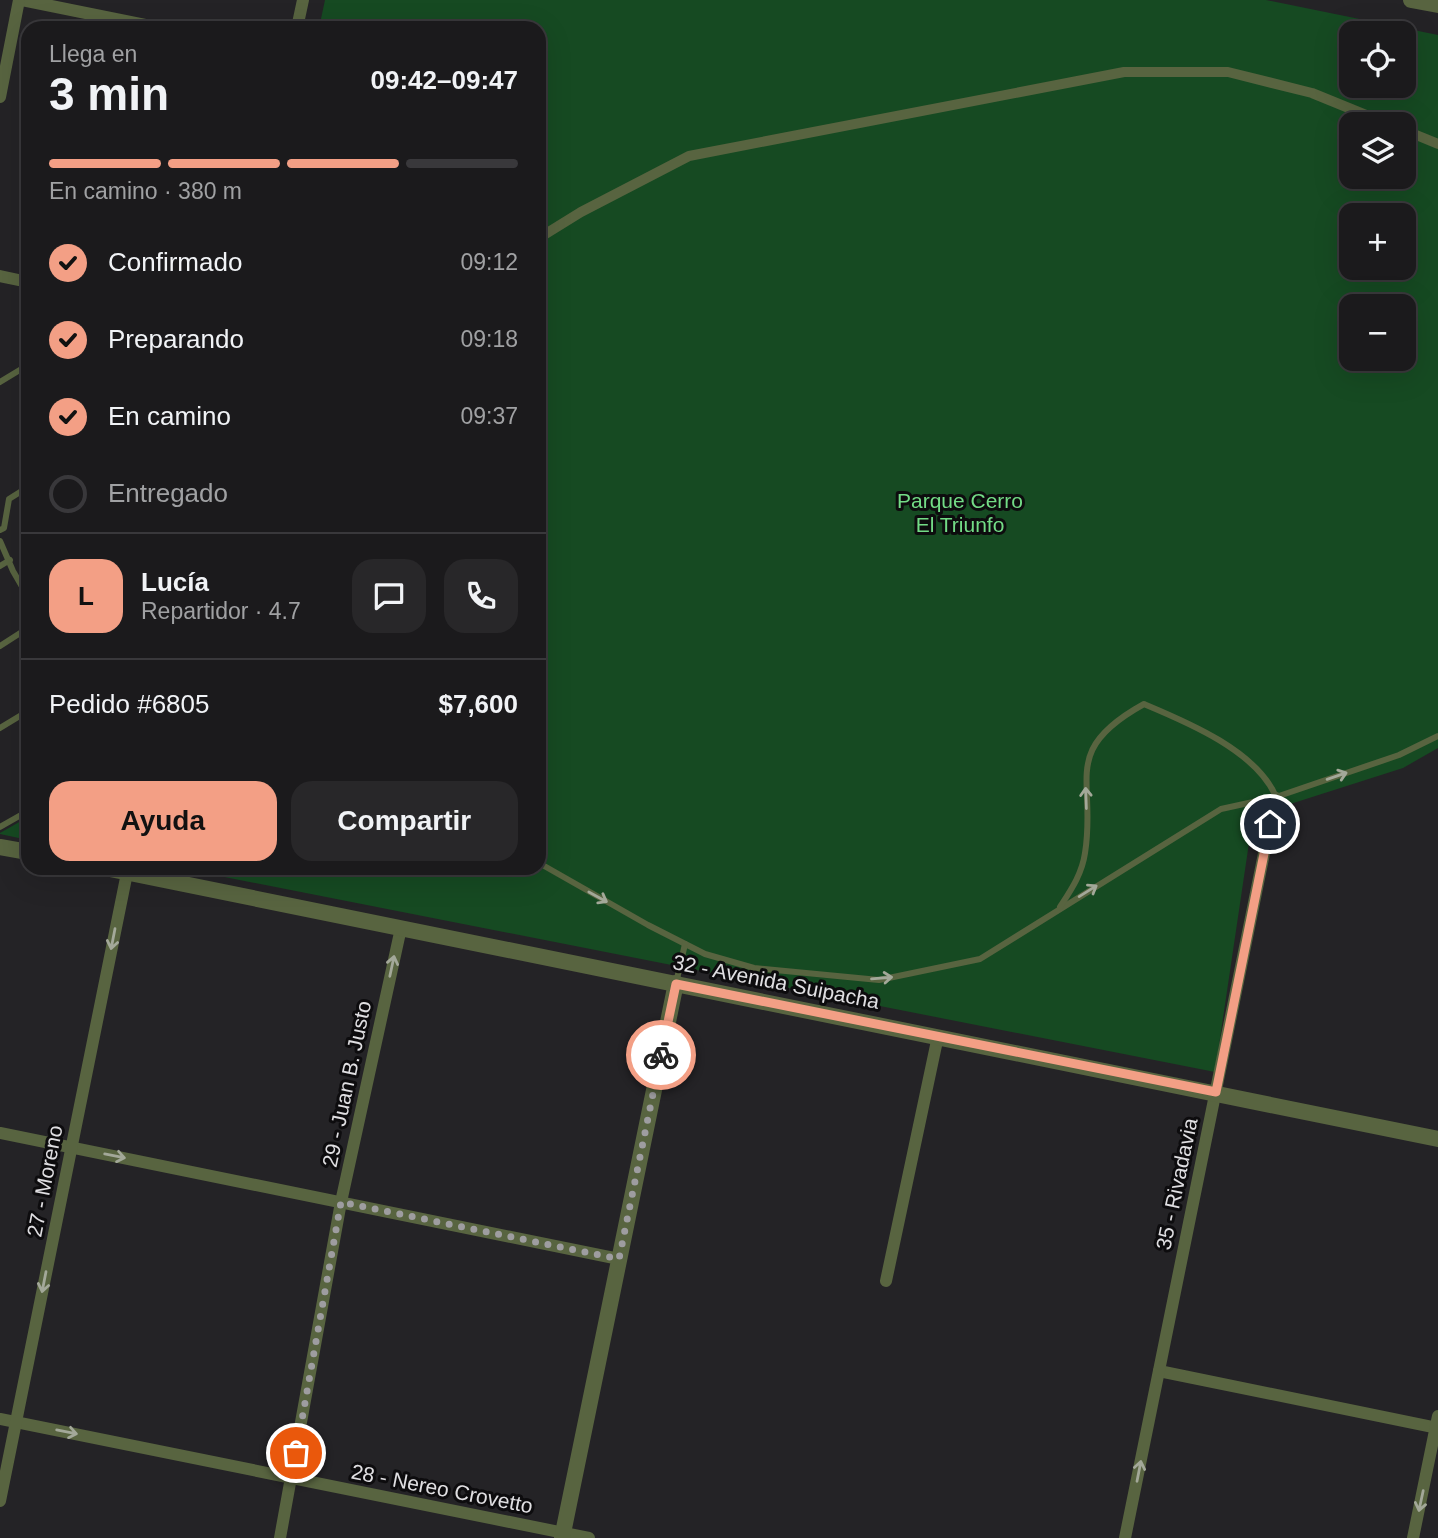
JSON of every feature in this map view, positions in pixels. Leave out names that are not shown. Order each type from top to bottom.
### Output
[{"type":"street","points":[[0,97],[21,0],[125,21]]},
{"type":"street","points":[[298,21],[303,0]]},
{"type":"street","points":[[1411,0],[1438,5]]},
{"type":"street","points":[[546,234],[581,212],[689,156],[1124,72],[1228,72],[1312,93],[1359,112]]},
{"type":"street","points":[[1416,136],[1438,144]]},
{"type":"street","points":[[0,276],[21,280]]},
{"type":"street","name":"35 - Rivadavia","points":[[1125,1538],[1276,797]]},
{"type":"street","points":[[0,847],[21,851]]},
{"type":"street","name":"27 - Moreno","points":[[0,1501],[126,875]]},
{"type":"street","name":"32 - Avenida Suipacha","points":[[151,875],[1438,1139]]},
{"type":"street","name":"29 - Juan B. Justo","points":[[280,1538],[341,1202],[401,928]]},
{"type":"street","points":[[563,1535],[676,984]]},
{"type":"street","points":[[886,1282],[938,1036]]},
{"type":"street","points":[[0,1133],[619,1259]]},
{"type":"street","points":[[1159,1371],[1437,1424],[1413,1538]]},
{"type":"street","name":"28 - Nereo Crovetto","points":[[0,1419],[563,1535],[589,1538]]},
{"type":"lane","points":[[0,382],[21,369]]},
{"type":"lane","points":[[0,530],[4,528],[9,499],[21,491]]},
{"type":"lane","points":[[0,541],[21,584]]},
{"type":"lane","points":[[0,566],[10,560]]},
{"type":"lane","points":[[0,646],[21,632]]},
{"type":"lane","points":[[1059,909],[1081,872],[1085,856],[1087,761],[1095,743],[1108,727],[1144,704],[1192,725],[1232,749],[1271,785],[1276,797]]},
{"type":"lane","points":[[0,728],[21,715]]},
{"type":"lane","points":[[546,867],[705,954],[754,968],[879,980],[980,959],[1221,809],[1276,797],[1399,755],[1438,736]]},
{"type":"lane","points":[[0,827],[21,815]]},
{"type":"lane","points":[[676,984],[685,944]]},
{"type":"green space","name":"Parque Cerro El Triunfo","points":[[325,0],[1266,0],[1369,21],[1339,21],[1339,98],[1416,98],[1416,31],[1438,35],[1438,748],[1403,768],[1253,816],[1215,1072],[215,875],[546,875],[546,21],[320,21]]},
{"type":"green space","points":[[21,821],[21,838],[0,833]]},
{"type":"way so far","points":[[296,1453],[341,1202],[619,1259],[661,1055]]},
{"type":"route","points":[[661,1055],[676,984],[1216,1092],[1270,824]]}]
